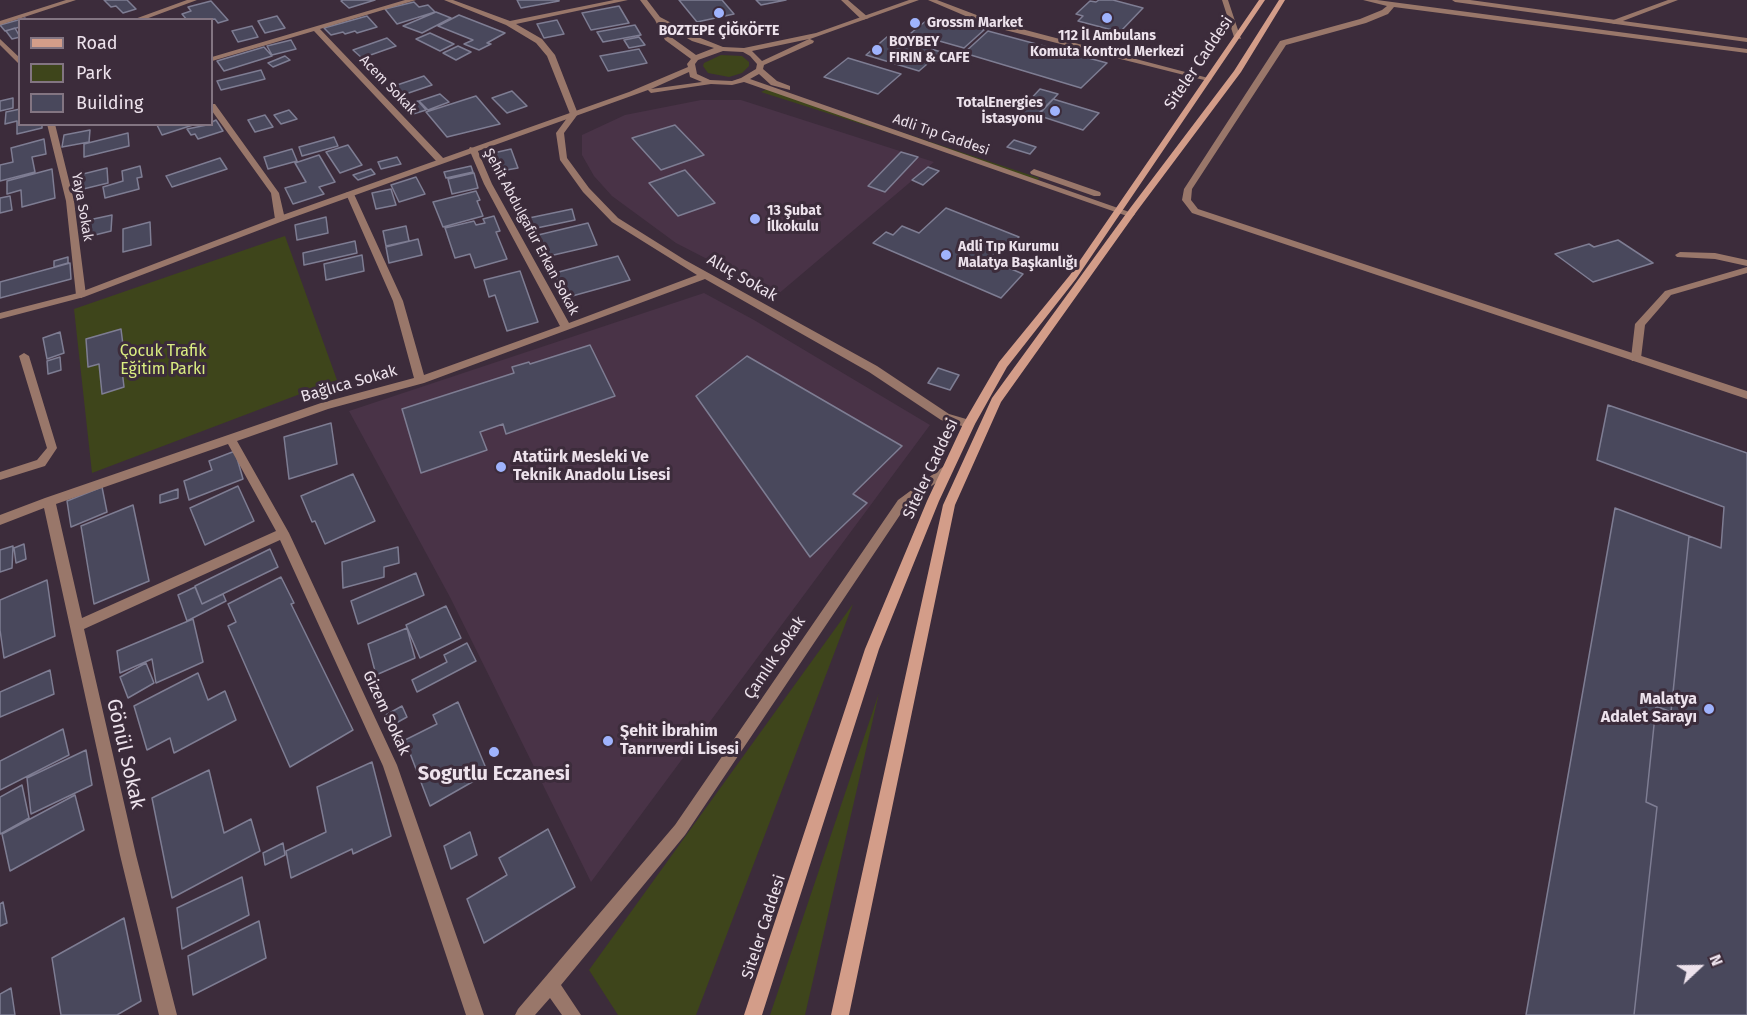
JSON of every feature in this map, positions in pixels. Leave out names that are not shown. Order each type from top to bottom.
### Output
[{"type":"main road","name":"Siteler Caddesi","points":[[840,1015],[949,505],[996,401],[1127,209],[1208,79],[1262,0]]},
{"type":"main road","name":"Siteler Caddesi","points":[[753,1015],[872,649],[947,468],[969,424],[1003,365],[1237,72],[1282,0]]},
{"type":"street","points":[[0,14],[13,18],[50,0]]},
{"type":"street","points":[[0,23],[74,0]]},
{"type":"street","points":[[141,18],[194,0]]},
{"type":"street","points":[[213,60],[413,0]]},
{"type":"street","points":[[447,0],[509,23],[539,41],[551,56],[574,114]]},
{"type":"street","points":[[509,23],[625,0]]},
{"type":"street","points":[[643,0],[658,19],[668,38],[695,58]]},
{"type":"street","points":[[844,0],[865,18]]},
{"type":"street","points":[[0,316],[81,295],[280,219],[632,94],[690,69],[695,58],[702,54],[723,49],[744,50],[818,35],[916,0]]},
{"type":"street","points":[[931,0],[992,24],[1208,79]]},
{"type":"street","points":[[1225,0],[1238,37]]},
{"type":"street","points":[[1366,0],[1747,51]]},
{"type":"street","points":[[1455,0],[1747,40]]},
{"type":"street","points":[[1612,22],[1675,0]]},
{"type":"street","points":[[1390,2],[1385,12],[1363,21],[1283,43],[1188,189],[1186,200],[1195,211],[1747,395]]},
{"type":"street","points":[[658,19],[695,39],[723,49]]},
{"type":"street","name":"Acem Sokak","points":[[315,28],[441,161]]},
{"type":"street","points":[[760,67],[818,35]]},
{"type":"street","points":[[0,41],[18,61]]},
{"type":"street","name":"Adli Tıp Caddesi","points":[[744,50],[753,54],[760,67],[774,83],[1127,209]]},
{"type":"street","name":"Adli Tıp Caddesi","points":[[632,94],[709,82],[732,83],[744,80],[760,67]]},
{"type":"street","points":[[690,69],[693,75],[709,82]]},
{"type":"street","name":"Adli Tıp Caddesi","points":[[744,80],[1127,209]]},
{"type":"street","points":[[213,107],[275,193],[280,219]]},
{"type":"street","name":"Aluç Sokak","points":[[574,114],[560,133],[563,158],[586,190],[615,220],[706,275],[873,369],[945,417],[969,424]]},
{"type":"street","name":"Yaya Sokak","points":[[51,126],[70,201],[81,295]]},
{"type":"street","name":"Şehit Abdulgafur Erkan Sokak","points":[[473,149],[488,184],[566,328]]},
{"type":"street","points":[[350,194],[398,301],[420,380]]},
{"type":"street","points":[[1680,255],[1715,256],[1747,264]]},
{"type":"street","points":[[1715,256],[1745,273]]},
{"type":"street","points":[[1636,358],[1640,324],[1668,293],[1745,273]]},
{"type":"street","name":"Bağlıca Sokak","points":[[0,520],[325,406],[420,380],[706,275]]},
{"type":"street","name":"Gizem Sokak","points":[[231,440],[283,533],[390,765],[475,1015]]},
{"type":"street","name":"Çamlık Sokak","points":[[524,1015],[680,830],[902,503],[947,468]]},
{"type":"street","name":"Gönül Sokak","points":[[49,501],[76,627],[168,1015]]},
{"type":"street","points":[[76,627],[283,533]]},
{"type":"street","points":[[550,984],[572,1015]]},
{"type":"lane","points":[[0,476],[41,463],[52,447],[24,356]]},
{"type":"shaded area","name":"13 Şubat İlkokulu","points":[[701,100],[741,100],[934,162],[777,295],[676,243],[612,196],[594,176],[582,155],[582,135],[625,115]]},
{"type":"shaded area","name":"Şehit İbrahim Tanrıverdi Lisesi","points":[[704,293],[754,320],[930,425],[591,882],[451,599],[349,411]]},
{"type":"green space","points":[[721,55],[742,56],[749,62],[749,66],[742,73],[729,77],[708,73],[703,66],[704,63]]},
{"type":"green space","points":[[771,87],[1039,178],[1038,180],[761,92]]},
{"type":"green space","name":"Çocuk Trafik Eğitim Parkı","points":[[285,236],[337,380],[92,473],[74,309]]},
{"type":"green space","points":[[853,604],[696,1015],[618,1015],[589,970]]},
{"type":"green space","points":[[879,693],[805,1015],[770,1015]]},
{"type":"building","points":[[104,0],[127,0],[136,9],[123,13],[116,6],[111,7]]},
{"type":"building","points":[[375,0],[349,8],[341,1]]},
{"type":"building","points":[[517,0],[559,0],[559,1],[521,8]]},
{"type":"building","points":[[679,0],[722,0],[734,14],[697,22]]},
{"type":"building","points":[[756,0],[786,0],[761,5]]},
{"type":"building","name":"112 İl Ambulans Komuta Kontrol Merkezi","points":[[1113,0],[1143,8],[1120,32],[1078,21],[1083,16],[1076,14],[1090,1]]},
{"type":"building","points":[[211,1],[228,20],[218,23],[213,18],[185,18],[182,14],[191,11],[188,7]]},
{"type":"building","points":[[414,2],[419,7],[428,5],[435,12],[397,24],[385,9]]},
{"type":"building","points":[[619,6],[629,23],[591,30],[582,13]]},
{"type":"building","points":[[436,12],[451,18],[422,33],[403,26]]},
{"type":"building","points":[[459,15],[505,33],[479,50],[464,44],[473,40],[438,26]]},
{"type":"building","points":[[277,16],[285,28],[265,33],[258,21]]},
{"type":"building","points":[[367,16],[377,27],[357,33],[355,31],[331,35],[324,28]]},
{"type":"building","points":[[932,16],[984,30],[964,48],[911,33]]},
{"type":"building","points":[[18,20],[18,28],[5,31],[0,25]]},
{"type":"building","points":[[557,20],[564,34],[544,38],[537,24]]},
{"type":"building","points":[[635,25],[641,35],[603,42],[597,32]]},
{"type":"building","points":[[252,26],[258,37],[238,42],[232,31]]},
{"type":"building","points":[[15,28],[18,38],[12,39],[6,31]]},
{"type":"building","points":[[988,31],[1107,63],[1081,88],[964,53]]},
{"type":"building","points":[[430,33],[454,44],[440,51],[416,39]]},
{"type":"building","points":[[888,36],[941,52],[919,71],[866,55]]},
{"type":"building","points":[[639,37],[645,45],[629,48],[624,40]]},
{"type":"building","points":[[387,38],[396,46],[362,58],[353,50]]},
{"type":"building","points":[[291,40],[296,49],[272,55],[267,46]]},
{"type":"building","points":[[458,46],[471,52],[456,60],[443,53]]},
{"type":"building","points":[[264,47],[272,56],[224,71],[217,61]]},
{"type":"building","points":[[639,49],[647,63],[608,71],[600,56]]},
{"type":"building","points":[[285,56],[290,60],[273,67],[268,63]]},
{"type":"building","points":[[848,58],[901,74],[878,94],[824,77]]},
{"type":"building","points":[[261,70],[265,79],[221,90],[217,81]]},
{"type":"building","points":[[424,76],[432,85],[394,98],[385,89]]},
{"type":"building","points":[[1040,89],[1058,94],[1031,123],[1014,117]]},
{"type":"building","points":[[512,91],[527,106],[507,113],[492,98]]},
{"type":"building","points":[[440,94],[449,102],[428,110],[419,101]]},
{"type":"building","points":[[476,96],[500,124],[447,137],[426,112]]},
{"type":"building","points":[[13,98],[13,108],[0,111],[0,101]]},
{"type":"building","points":[[1053,99],[1099,113],[1083,130],[1037,115]]},
{"type":"building","points":[[418,101],[426,110],[410,115],[402,107]]},
{"type":"building","points":[[18,109],[18,126],[42,126],[42,128],[17,134],[17,121],[5,124],[6,112]]},
{"type":"building","points":[[289,110],[297,119],[281,124],[274,115]]},
{"type":"building","points":[[265,115],[273,127],[255,132],[248,120]]},
{"type":"building","points":[[216,120],[223,131],[198,139],[187,129],[213,126],[213,122]]},
{"type":"building","points":[[675,125],[704,155],[661,170],[632,138]]},
{"type":"building","points":[[158,126],[190,126],[162,135]]},
{"type":"building","points":[[90,130],[89,142],[62,147],[64,135]]},
{"type":"building","points":[[128,133],[129,146],[84,157],[84,144]]},
{"type":"building","points":[[334,137],[338,146],[302,156],[299,147]]},
{"type":"building","points":[[44,139],[46,154],[32,157],[35,172],[0,181],[0,165],[13,162],[11,148]]},
{"type":"building","points":[[1014,140],[1036,147],[1030,154],[1007,147]]},
{"type":"building","points":[[348,145],[362,165],[340,173],[326,152]]},
{"type":"building","points":[[292,149],[297,161],[268,169],[264,157]]},
{"type":"building","points":[[511,149],[518,168],[495,172],[489,154]]},
{"type":"building","points":[[901,152],[918,157],[885,192],[868,186]]},
{"type":"building","points":[[319,155],[335,182],[319,187],[324,194],[293,204],[285,188],[306,182],[295,163]]},
{"type":"building","points":[[397,157],[401,164],[381,169],[378,162]]},
{"type":"building","points":[[220,158],[227,169],[172,187],[166,176]]},
{"type":"building","points":[[140,166],[142,177],[137,178],[139,189],[105,198],[103,187],[123,181],[122,171]]},
{"type":"building","points":[[471,166],[473,172],[446,178],[444,172]]},
{"type":"building","points":[[928,167],[939,171],[923,185],[912,180]]},
{"type":"building","points":[[107,168],[108,183],[75,191],[75,176]]},
{"type":"building","points":[[52,169],[55,198],[22,207],[21,190],[7,194],[7,181]]},
{"type":"building","points":[[371,169],[375,174],[358,180],[353,175]]},
{"type":"building","points":[[685,170],[715,203],[678,216],[649,183]]},
{"type":"building","points":[[474,173],[478,188],[452,194],[448,179]]},
{"type":"building","points":[[416,177],[425,194],[399,202],[391,185]]},
{"type":"building","points":[[391,189],[396,205],[376,209],[372,193]]},
{"type":"building","points":[[476,191],[483,216],[443,227],[433,202]]},
{"type":"building","points":[[10,196],[12,210],[0,213],[0,198]]},
{"type":"building","name":"Adli Tıp Kurumu Malatya Başkanlığı","points":[[946,208],[1019,237],[1006,250],[999,248],[988,259],[1023,274],[1001,298],[873,243],[886,232],[893,235],[902,226],[919,233]]},
{"type":"building","points":[[572,209],[575,220],[532,229],[529,218]]},
{"type":"building","points":[[112,215],[111,231],[83,238],[84,221]]},
{"type":"building","points":[[494,216],[500,231],[496,232],[507,259],[475,268],[470,254],[455,258],[445,228],[474,221],[476,225],[485,223],[483,219]]},
{"type":"building","points":[[326,217],[328,233],[297,240],[295,225]]},
{"type":"building","points":[[150,222],[151,245],[123,252],[123,229]]},
{"type":"building","points":[[588,223],[597,245],[545,257],[538,235]]},
{"type":"building","points":[[406,226],[409,241],[386,246],[383,231]]},
{"type":"building","points":[[418,239],[422,255],[389,263],[386,247]]},
{"type":"building","points":[[1618,240],[1653,263],[1593,282],[1555,254],[1589,244],[1594,247]]},
{"type":"building","points":[[355,241],[357,253],[304,265],[303,253]]},
{"type":"building","points":[[362,255],[364,271],[326,280],[324,264]]},
{"type":"building","points":[[618,256],[630,280],[565,298],[555,273]]},
{"type":"building","points":[[68,257],[68,263],[54,267],[54,261]]},
{"type":"building","points":[[70,263],[71,279],[0,298],[0,282]]},
{"type":"building","points":[[520,271],[538,322],[507,331],[495,295],[489,297],[484,280]]},
{"type":"building","points":[[121,329],[126,369],[122,370],[124,387],[102,394],[99,364],[88,367],[86,339]]},
{"type":"building","points":[[60,332],[64,353],[47,359],[43,338]]},
{"type":"building","points":[[590,345],[615,396],[506,434],[503,424],[480,432],[487,450],[421,473],[402,409],[514,373],[512,367],[529,362],[530,364]]},
{"type":"building","points":[[747,356],[902,446],[853,494],[867,503],[810,557],[696,396]]},
{"type":"building","points":[[60,357],[61,370],[48,374],[47,361]]},
{"type":"building","points":[[938,368],[959,375],[950,390],[928,383]]},
{"type":"building","name":"Malatya Adalet Sarayı","points":[[1608,405],[1747,453],[1747,1015],[1634,1015],[1657,807],[1646,802],[1656,706],[1671,712],[1689,536],[1721,548],[1724,507],[1597,460]]},
{"type":"building","points":[[331,423],[337,464],[289,479],[284,437]]},
{"type":"building","points":[[235,451],[243,479],[189,500],[184,481],[212,470],[209,461]]},
{"type":"building","points":[[353,474],[375,521],[325,544],[301,496]]},
{"type":"building","points":[[238,486],[254,521],[205,545],[190,508]]},
{"type":"building","points":[[102,487],[107,512],[71,527],[67,501]]},
{"type":"building","points":[[178,489],[178,498],[160,503],[160,495]]},
{"type":"building","points":[[133,505],[149,581],[94,604],[81,526]]},
{"type":"building","points":[[1615,508],[1689,536],[1671,712],[1656,706],[1646,802],[1657,807],[1634,1015],[1526,1015]]},
{"type":"building","points":[[24,544],[26,559],[16,563],[14,548]]},
{"type":"building","points":[[13,546],[12,568],[0,572],[0,550]]},
{"type":"building","points":[[398,547],[399,563],[384,567],[384,577],[343,588],[342,562]]},
{"type":"building","points":[[270,549],[278,567],[202,604],[195,586]]},
{"type":"building","points":[[416,573],[424,595],[358,624],[351,601]]},
{"type":"building","points":[[281,577],[294,603],[291,604],[353,730],[290,767],[228,626],[236,622],[228,604]]},
{"type":"building","points":[[47,580],[55,636],[4,658],[0,630],[0,600]]},
{"type":"building","points":[[195,587],[202,604],[223,594],[226,601],[187,621],[178,595]]},
{"type":"building","points":[[446,606],[461,638],[420,658],[406,625]]},
{"type":"building","points":[[193,619],[203,662],[156,683],[152,659],[120,673],[117,651]]},
{"type":"building","points":[[407,628],[415,658],[376,675],[368,644]]},
{"type":"building","points":[[467,643],[476,661],[417,692],[412,680],[447,662],[444,655]]},
{"type":"building","points":[[146,663],[154,683],[128,698],[120,677]]},
{"type":"building","points":[[50,670],[54,694],[0,717],[0,692]]},
{"type":"building","points":[[198,673],[208,700],[225,691],[236,720],[174,753],[170,738],[147,750],[134,706]]},
{"type":"building","points":[[458,702],[488,773],[430,806],[405,740],[437,724],[433,715]]},
{"type":"building","points":[[402,706],[407,717],[389,727],[384,716]]},
{"type":"building","points":[[63,729],[69,755],[0,790],[0,761]]},
{"type":"building","points":[[86,750],[92,785],[31,814],[27,778]]},
{"type":"building","points":[[372,762],[391,836],[353,854],[352,849],[291,878],[286,851],[326,832],[317,787]]},
{"type":"building","points":[[209,770],[224,833],[251,819],[260,851],[172,898],[152,798]]},
{"type":"building","points":[[22,785],[29,818],[0,834],[0,797]]},
{"type":"building","points":[[75,795],[84,830],[10,871],[2,834]]},
{"type":"building","points":[[548,829],[575,887],[484,943],[467,899],[507,875],[499,858]]},
{"type":"building","points":[[470,832],[477,855],[451,869],[444,846]]},
{"type":"building","points":[[283,843],[285,855],[265,865],[263,853]]},
{"type":"building","points":[[242,877],[249,915],[182,949],[177,908]]},
{"type":"building","points":[[3,902],[7,923],[0,926],[0,904]]},
{"type":"building","points":[[124,918],[141,1001],[117,1015],[61,1015],[52,958]]},
{"type":"building","points":[[259,921],[266,958],[193,995],[188,956]]},
{"type":"building","points":[[11,988],[15,1015],[0,1015],[0,994]]},
{"type":"place","name":"BOZTEPE ÇİĞKÖFTE","points":[[719,13]]},
{"type":"place","name":"112 İl Ambulans Komuta Kontrol Merkezi","points":[[1107,18]]},
{"type":"place","name":"Grossm Market","points":[[915,23]]},
{"type":"place","name":"BOYBEY FIRIN & CAFE","points":[[877,50]]},
{"type":"place","name":"TotalEnergies İstasyonu","points":[[1055,111]]},
{"type":"place","name":"13 Şubat İlkokulu","points":[[755,219]]},
{"type":"place","name":"Adli Tıp Kurumu Malatya Başkanlığı","points":[[946,255]]},
{"type":"place","name":"Atatürk Mesleki Ve Teknik Anadolu Lisesi","points":[[501,467]]},
{"type":"place","name":"Malatya Adalet Sarayı","points":[[1709,709]]},
{"type":"place","name":"Şehit İbrahim Tanrıverdi Lisesi","points":[[608,741]]},
{"type":"place","name":"Sogutlu Eczanesi","points":[[494,752]]}]
